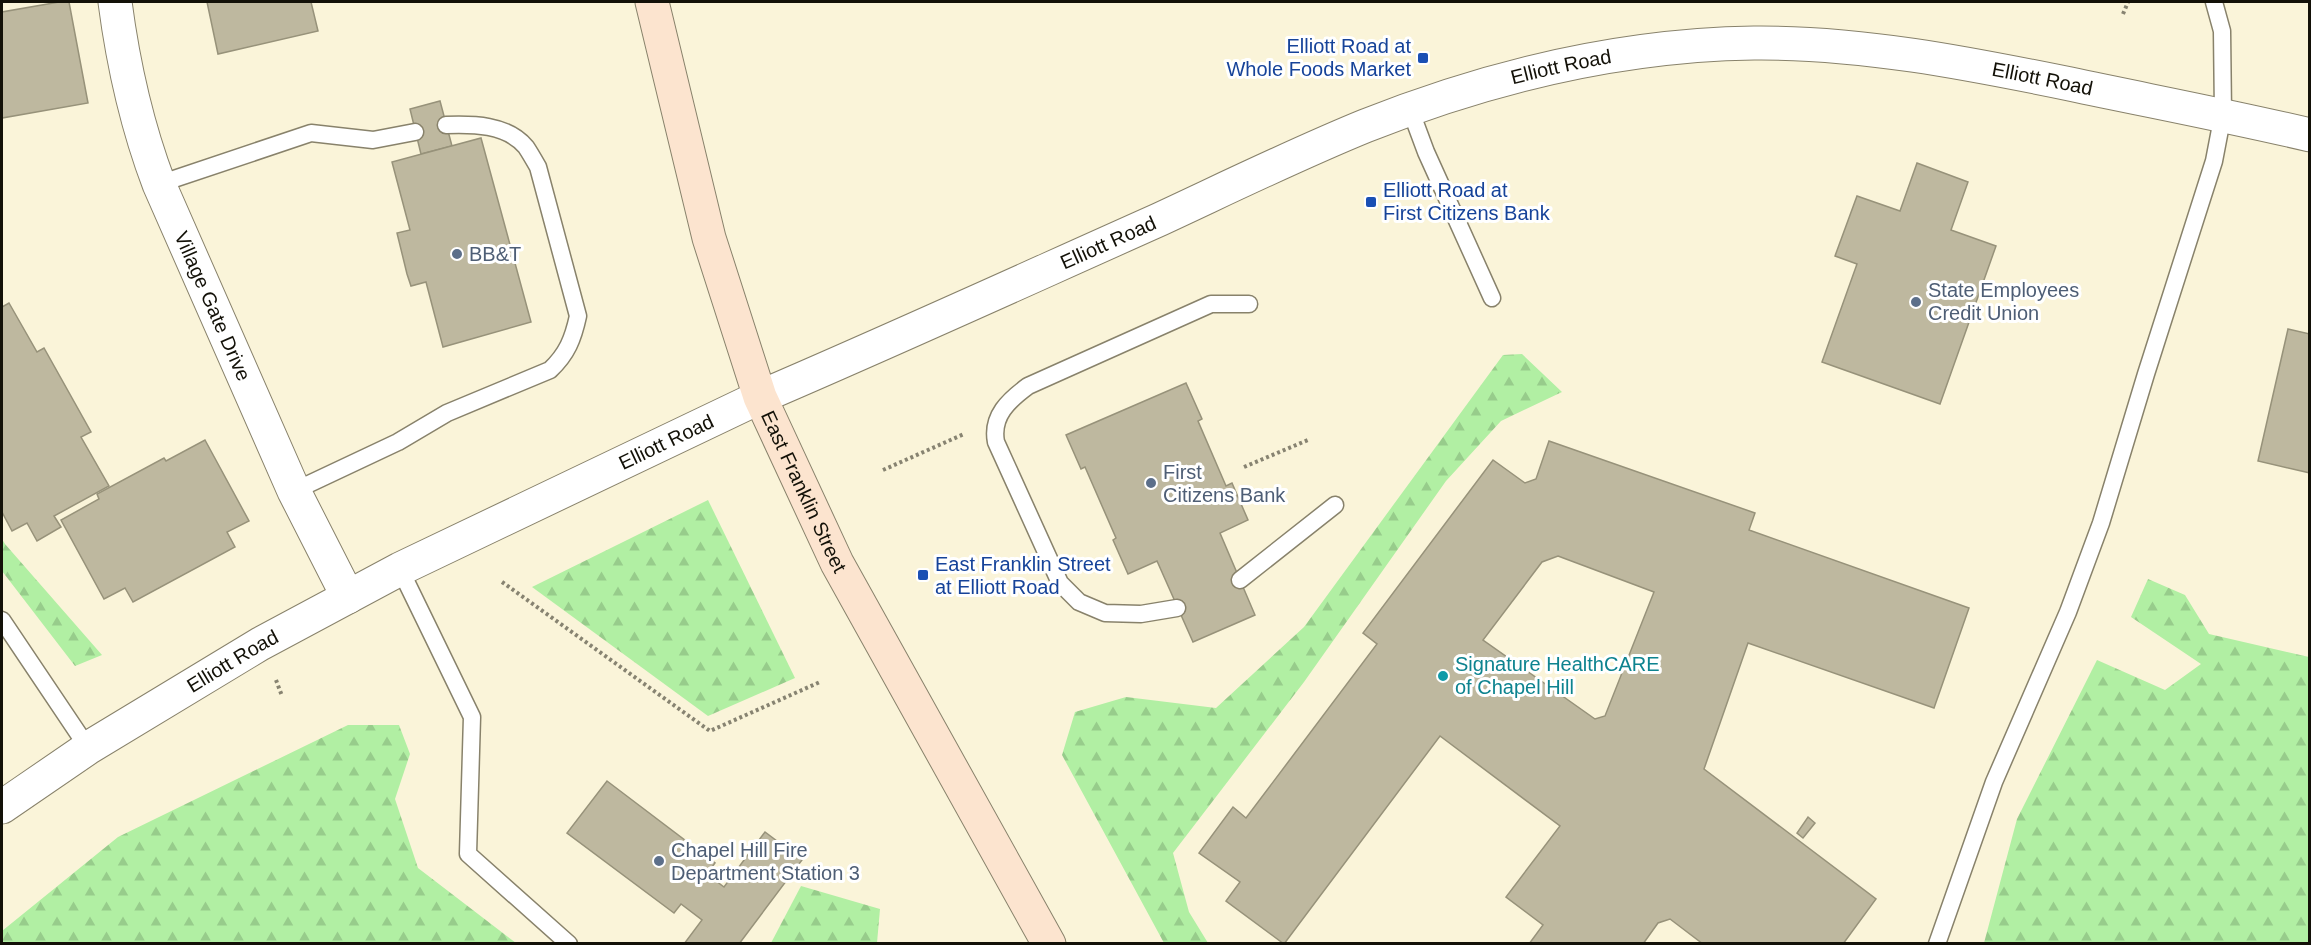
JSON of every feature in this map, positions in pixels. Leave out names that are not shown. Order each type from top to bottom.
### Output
[{"type":"main road","name":"East Franklin Street","points":[[652,2],[709,238],[760,397],[837,563],[1049,944]]},
{"type":"street","name":"Village Gate Drive","points":[[115,2],[121,44],[150,159],[159,184],[294,490],[348,597]]},
{"type":"street","name":"Elliott Road","points":[[2,807],[88,748],[232,659],[400,569],[693,427],[946,316],[1328,142],[1410,109],[1526,74],[1600,58],[1678,47],[1755,43],[1809,45],[1927,58],[2022,75],[2223,114],[2310,135]]},
{"type":"lane","points":[[1937,944],[1994,782],[2068,612],[2101,523],[2214,161],[2223,114],[2222,31],[2214,2]]},
{"type":"lane","points":[[1410,109],[1426,152],[1492,298]]},
{"type":"lane","points":[[294,490],[398,442],[447,413],[550,370],[563,357],[573,339],[578,316],[538,167],[525,145],[507,134],[481,124],[446,124]]},
{"type":"lane","points":[[159,184],[311,133],[373,140],[415,132]]},
{"type":"lane","points":[[1177,608],[1141,614],[1105,613],[1079,602],[1060,583],[996,442],[995,423],[1011,398],[1028,386],[1211,304],[1249,304]]},
{"type":"lane","points":[[1240,580],[1335,505]]},
{"type":"lane","points":[[400,569],[472,717],[468,854],[569,944]]},
{"type":"lane","points":[[2,620],[88,748]]},
{"type":"path","points":[[2123,14],[2127,2]]},
{"type":"path","points":[[883,470],[969,432]]},
{"type":"path","points":[[1244,467],[1308,440]]},
{"type":"path","points":[[502,582],[710,731],[820,682]]},
{"type":"green space","points":[[1522,354],[1562,392],[1501,421],[1446,481],[1304,682],[1173,853],[1189,912],[1208,943],[1164,943],[1062,755],[1075,712],[1126,697],[1216,708],[1304,627],[1503,355]]},
{"type":"green space","points":[[708,500],[795,678],[708,716],[532,587]]},
{"type":"green space","points":[[2,539],[102,655],[75,666],[2,571]]},
{"type":"green space","points":[[2148,579],[2185,595],[2209,634],[2309,657],[2309,943],[1984,943],[2017,819],[2097,660],[2165,690],[2201,664],[2131,617]]},
{"type":"green space","points":[[348,725],[399,725],[410,754],[395,799],[418,868],[516,943],[2,943],[2,931],[118,837]]},
{"type":"green space","points":[[801,886],[880,909],[877,943],[771,943]]},
{"type":"building","points":[[69,2],[88,103],[2,118],[2,12]]},
{"type":"building","points":[[207,2],[311,2],[318,31],[218,54]]},
{"type":"building","points":[[440,101],[452,146],[421,154],[410,109]]},
{"type":"building","name":"BB&T","points":[[481,138],[531,322],[443,347],[426,282],[411,286],[407,274],[397,233],[410,230],[392,162]]},
{"type":"building","points":[[1917,163],[1968,182],[1951,230],[1996,246],[1940,404],[1822,362],[1857,264],[1835,256],[1857,196],[1900,211]]},
{"type":"building","points":[[9,303],[37,352],[44,348],[91,432],[81,437],[109,486],[54,516],[61,527],[37,541],[27,523],[12,531],[2,512],[2,307]]},
{"type":"building","points":[[2288,329],[2310,334],[2310,473],[2258,461]]},
{"type":"building","points":[[1186,383],[1202,419],[1198,421],[1226,486],[1232,483],[1248,520],[1220,533],[1255,615],[1193,642],[1157,561],[1128,574],[1113,540],[1116,538],[1085,467],[1081,469],[1066,435]]},
{"type":"building","points":[[205,440],[249,521],[227,532],[235,547],[133,602],[125,588],[104,599],[61,520],[99,499],[97,494],[164,458],[166,461]]},
{"type":"building","name":"Signature HealthCARE of Chapel Hill","points":[[1549,441],[1755,513],[1749,530],[1969,608],[1934,708],[1748,643],[1704,769],[1876,899],[1843,944],[1703,944],[1670,919],[1658,923],[1643,944],[1529,944],[1543,925],[1506,897],[1560,826],[1440,736],[1284,944],[1226,901],[1240,882],[1199,853],[1233,807],[1246,818],[1377,644],[1363,633],[1493,460],[1525,483],[1536,479]],"holes":[[[1558,556],[1654,592],[1605,716],[1595,719],[1483,640],[1542,562]]]},
{"type":"building","name":"Chapel Hill Fire Department Station 3","points":[[607,781],[715,863],[707,874],[724,887],[765,832],[802,860],[739,944],[684,944],[702,920],[681,904],[674,913],[567,833]]},
{"type":"building","points":[[1808,817],[1815,823],[1803,838],[1797,833]]},
{"type":"place","name":"Elliott Road at Whole Foods Market","points":[[1423,58]]},
{"type":"place","name":"Elliott Road at First Citizens Bank","points":[[1371,202]]},
{"type":"place","name":"BB&T","points":[[457,254]]},
{"type":"place","name":"State Employees Credit Union","points":[[1916,302]]},
{"type":"place","name":"First Citizens Bank","points":[[1151,483]]},
{"type":"place","name":"East Franklin Street at Elliott Road","points":[[923,575]]},
{"type":"place","name":"Signature HealthCARE of Chapel Hill","points":[[1443,676]]},
{"type":"place","name":"Chapel Hill Fire Department Station 3","points":[[659,861]]}]
